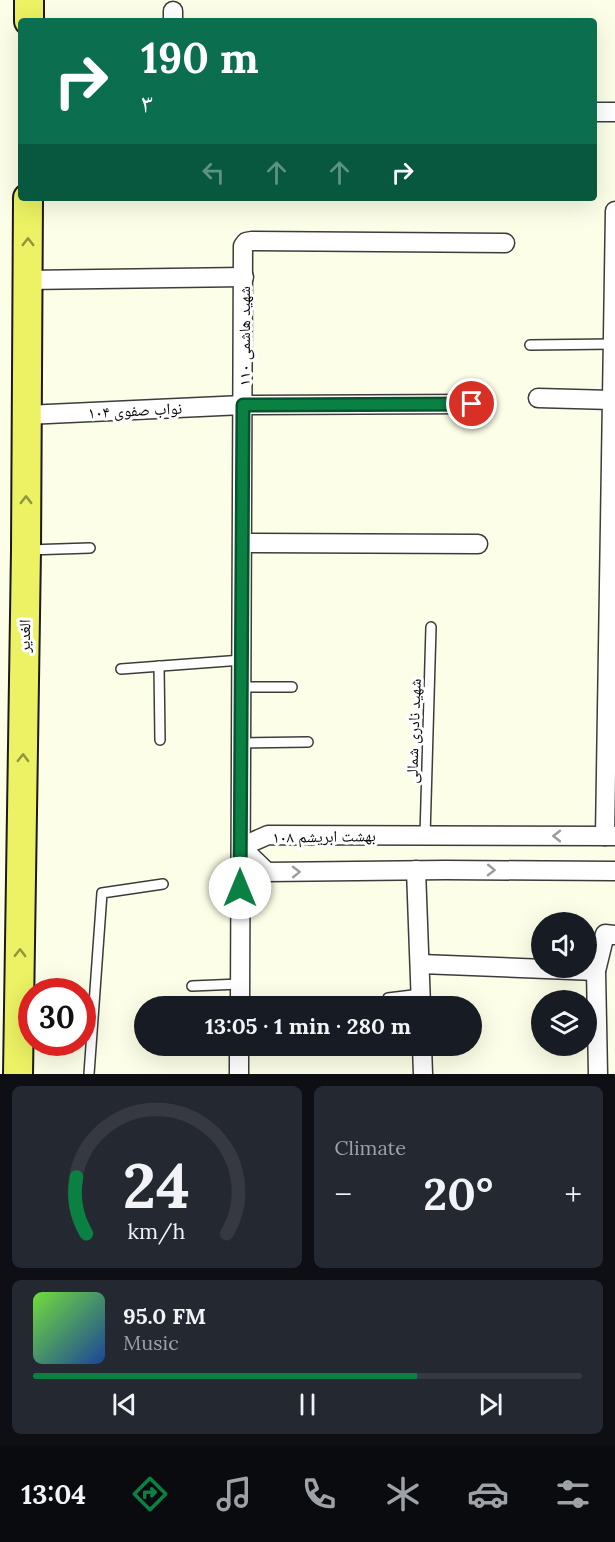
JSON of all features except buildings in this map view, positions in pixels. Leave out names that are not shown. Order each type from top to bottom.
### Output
[{"type":"main road","points":[[29,0],[29,18]]},
{"type":"main road","name":"الغدیر","points":[[18,1074],[13,550],[26,415],[28,201]]},
{"type":"street","points":[[597,112],[615,112]]},
{"type":"street","points":[[610,836],[615,211]]},
{"type":"street","name":"شهید هاشمی ۱۱۰","points":[[240,996],[243,246],[246,242],[505,243]]},
{"type":"street","points":[[27,280],[244,277]]},
{"type":"street","points":[[538,398],[612,400]]},
{"type":"street","name":"نواب صفوی ۱۰۴","points":[[26,415],[243,405],[472,404]]},
{"type":"street","points":[[243,543],[478,544]]},
{"type":"street","name":"بهشت ابریشم ۱۰۸","points":[[610,836],[268,835],[240,847],[267,872],[615,871]]},
{"type":"street","points":[[416,870],[421,996]]},
{"type":"street","points":[[597,966],[604,934],[615,935]]},
{"type":"street","points":[[421,964],[531,968]]},
{"type":"street","points":[[596,978],[598,1074]]},
{"type":"street","points":[[239,1056],[239,1074]]},
{"type":"street","points":[[422,1056],[423,1074]]},
{"type":"lane","points":[[530,345],[613,344]]},
{"type":"lane","points":[[13,550],[90,548]]},
{"type":"lane","name":"شهید نادری شمالی","points":[[425,836],[431,627]]},
{"type":"lane","points":[[121,669],[242,660]]},
{"type":"lane","points":[[159,666],[160,740]]},
{"type":"lane","points":[[242,687],[292,687]]},
{"type":"lane","points":[[241,743],[308,742]]},
{"type":"lane","points":[[89,1074],[102,893],[163,884]]},
{"type":"lane","points":[[192,986],[240,984]]},
{"type":"route","points":[[240,888],[243,405],[472,404]]}]
